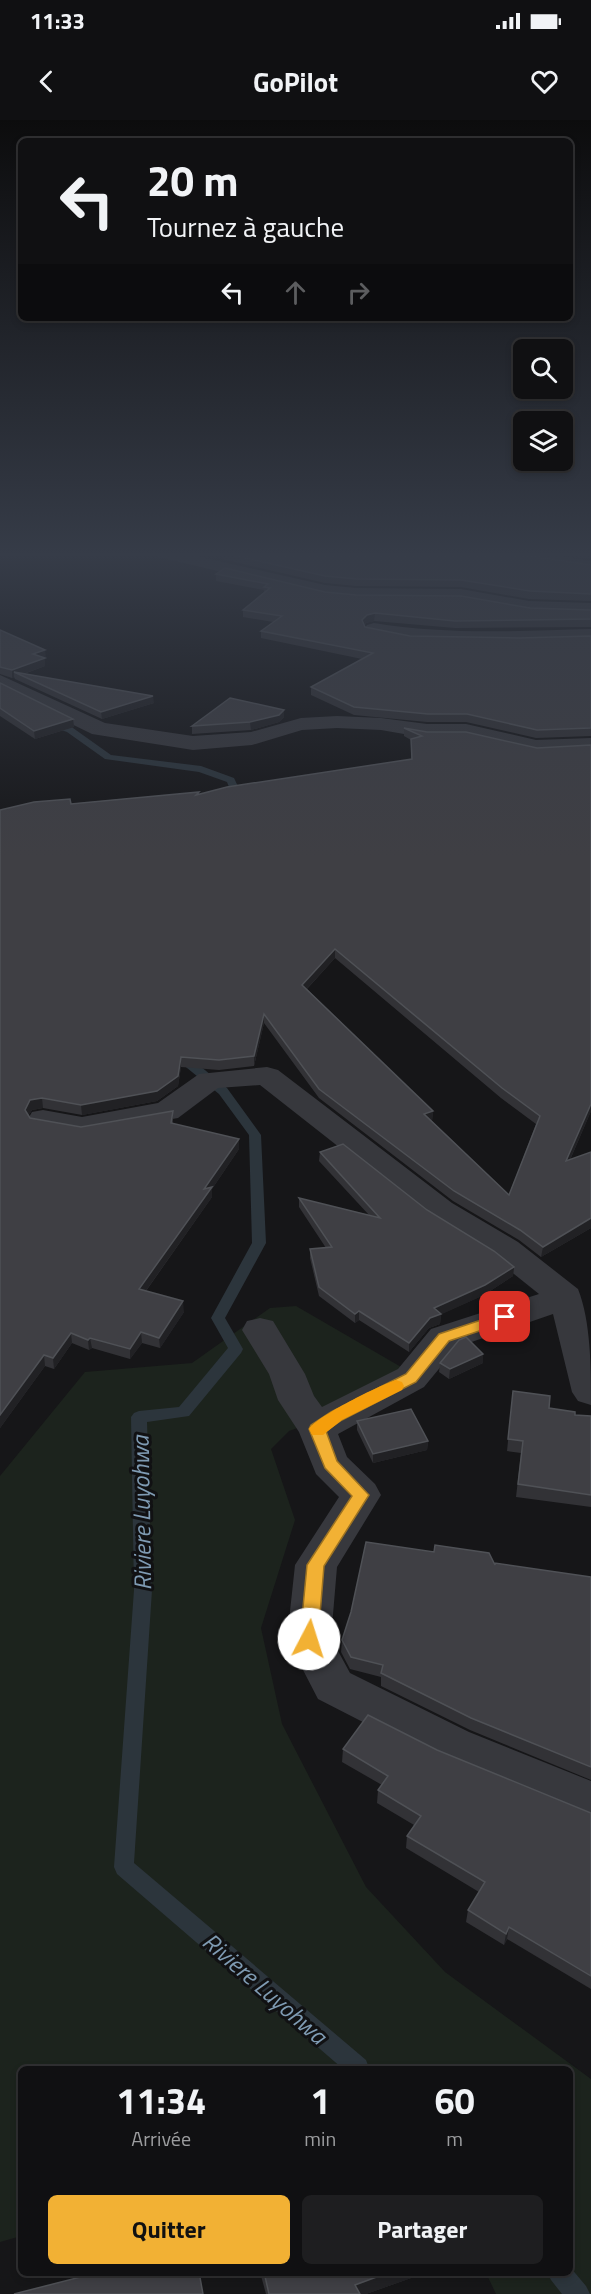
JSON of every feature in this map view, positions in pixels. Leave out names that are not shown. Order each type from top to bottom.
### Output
[{"type":"street","points":[[0,681],[100,729],[193,743],[252,738],[302,724],[337,722],[381,724],[427,731],[466,732],[536,747],[591,746]]},
{"type":"street","points":[[43,1119],[82,1126],[167,1111],[210,1080],[267,1076],[440,1210],[506,1250],[566,1297],[591,1392]]},
{"type":"street","points":[[317,1429],[337,1416],[411,1378],[444,1338],[566,1297]]},
{"type":"street","points":[[260,1330],[287,1374],[297,1400],[317,1429],[330,1464],[361,1495],[316,1565],[309,1639],[334,1686],[453,1746],[591,1803]]},
{"type":"shaded area","points":[[296,1306],[427,1382],[289,1431],[271,1449],[295,1520],[261,1628],[282,1724],[366,1887],[445,1972],[591,2079],[591,2294],[496,2294],[487,2276],[573,2276],[573,2066],[18,2066],[18,2237],[0,2242],[0,1476],[85,1372],[192,1363],[270,1308]]},
{"type":"building","points":[[0,654],[34,654],[45,658],[12,670],[0,667]]},
{"type":"building","points":[[370,654],[591,654],[591,728],[537,730],[467,714],[428,714],[354,707],[311,687]]},
{"type":"building","points":[[14,672],[153,696],[101,712]]},
{"type":"building","points":[[0,683],[73,719],[34,731],[0,708]]},
{"type":"building","points":[[230,698],[284,710],[279,715],[250,722],[192,726]]},
{"type":"building","points":[[404,728],[427,732],[466,732],[537,748],[591,745],[591,1104],[566,1161],[591,1152],[591,1218],[543,1247],[520,1230],[454,1191],[319,1089],[264,1014],[254,1056],[219,1060],[181,1057],[178,1076],[157,1091],[81,1105],[42,1098],[30,1100],[25,1110],[30,1118],[81,1127],[173,1111],[171,1123],[239,1139],[204,1189],[212,1187],[139,1289],[183,1301],[159,1338],[141,1332],[130,1349],[90,1338],[88,1340],[71,1333],[53,1358],[44,1355],[0,1415],[0,810],[34,802],[70,799],[71,804],[199,792],[196,795],[227,787],[412,759],[411,739],[422,736]],"holes":[[[335,949],[502,1088],[540,1116],[509,1195],[424,1114],[433,1111],[302,985]]]},
{"type":"building","points":[[343,1144],[427,1210],[494,1251],[514,1267],[485,1285],[434,1308],[441,1314],[430,1318],[409,1343],[359,1311],[355,1314],[319,1287],[310,1249],[332,1247],[299,1198],[380,1218],[320,1152]]},
{"type":"building","points":[[466,1337],[483,1354],[450,1369],[440,1363],[459,1340]]},
{"type":"building","points":[[513,1391],[550,1396],[549,1408],[575,1412],[575,1415],[591,1416],[591,1495],[518,1484],[523,1441],[508,1439]]},
{"type":"building","points":[[411,1409],[428,1441],[373,1454],[357,1421]]},
{"type":"building","points":[[366,1542],[434,1552],[435,1545],[489,1553],[495,1565],[495,1563],[591,1577],[591,1767],[471,1718],[381,1673],[383,1665],[351,1657],[342,1640],[351,1612]]},
{"type":"building","points":[[368,1715],[437,1750],[591,1813],[591,1976],[509,1927],[506,1934],[468,1910],[485,1882],[407,1836],[421,1816],[378,1790],[388,1776],[343,1749]]},
{"type":"building","points":[[84,2276],[200,2276],[203,2294],[14,2294]]},
{"type":"building","points":[[265,2276],[379,2276],[355,2285],[360,2294],[269,2294]]},
{"type":"waterway","name":"Riviere Luyohwa","points":[[50,723],[70,730],[108,757],[201,769],[231,780],[238,797],[237,803]]},
{"type":"waterway","name":"Riviere Luyohwa","points":[[180,1056],[223,1091],[255,1135],[259,1243],[218,1318],[236,1349],[184,1412],[139,1417],[143,1590],[124,1867],[356,2066]]},
{"type":"waterway","name":"Riviere Luyohwa","points":[[562,2276],[578,2294]]},
{"type":"slow traffic","points":[[318,1431],[317,1429],[337,1416],[396,1386]]},
{"type":"route","points":[[309,1639],[316,1565],[361,1495],[330,1464],[317,1429],[337,1416],[411,1378],[444,1338],[505,1317]]}]
